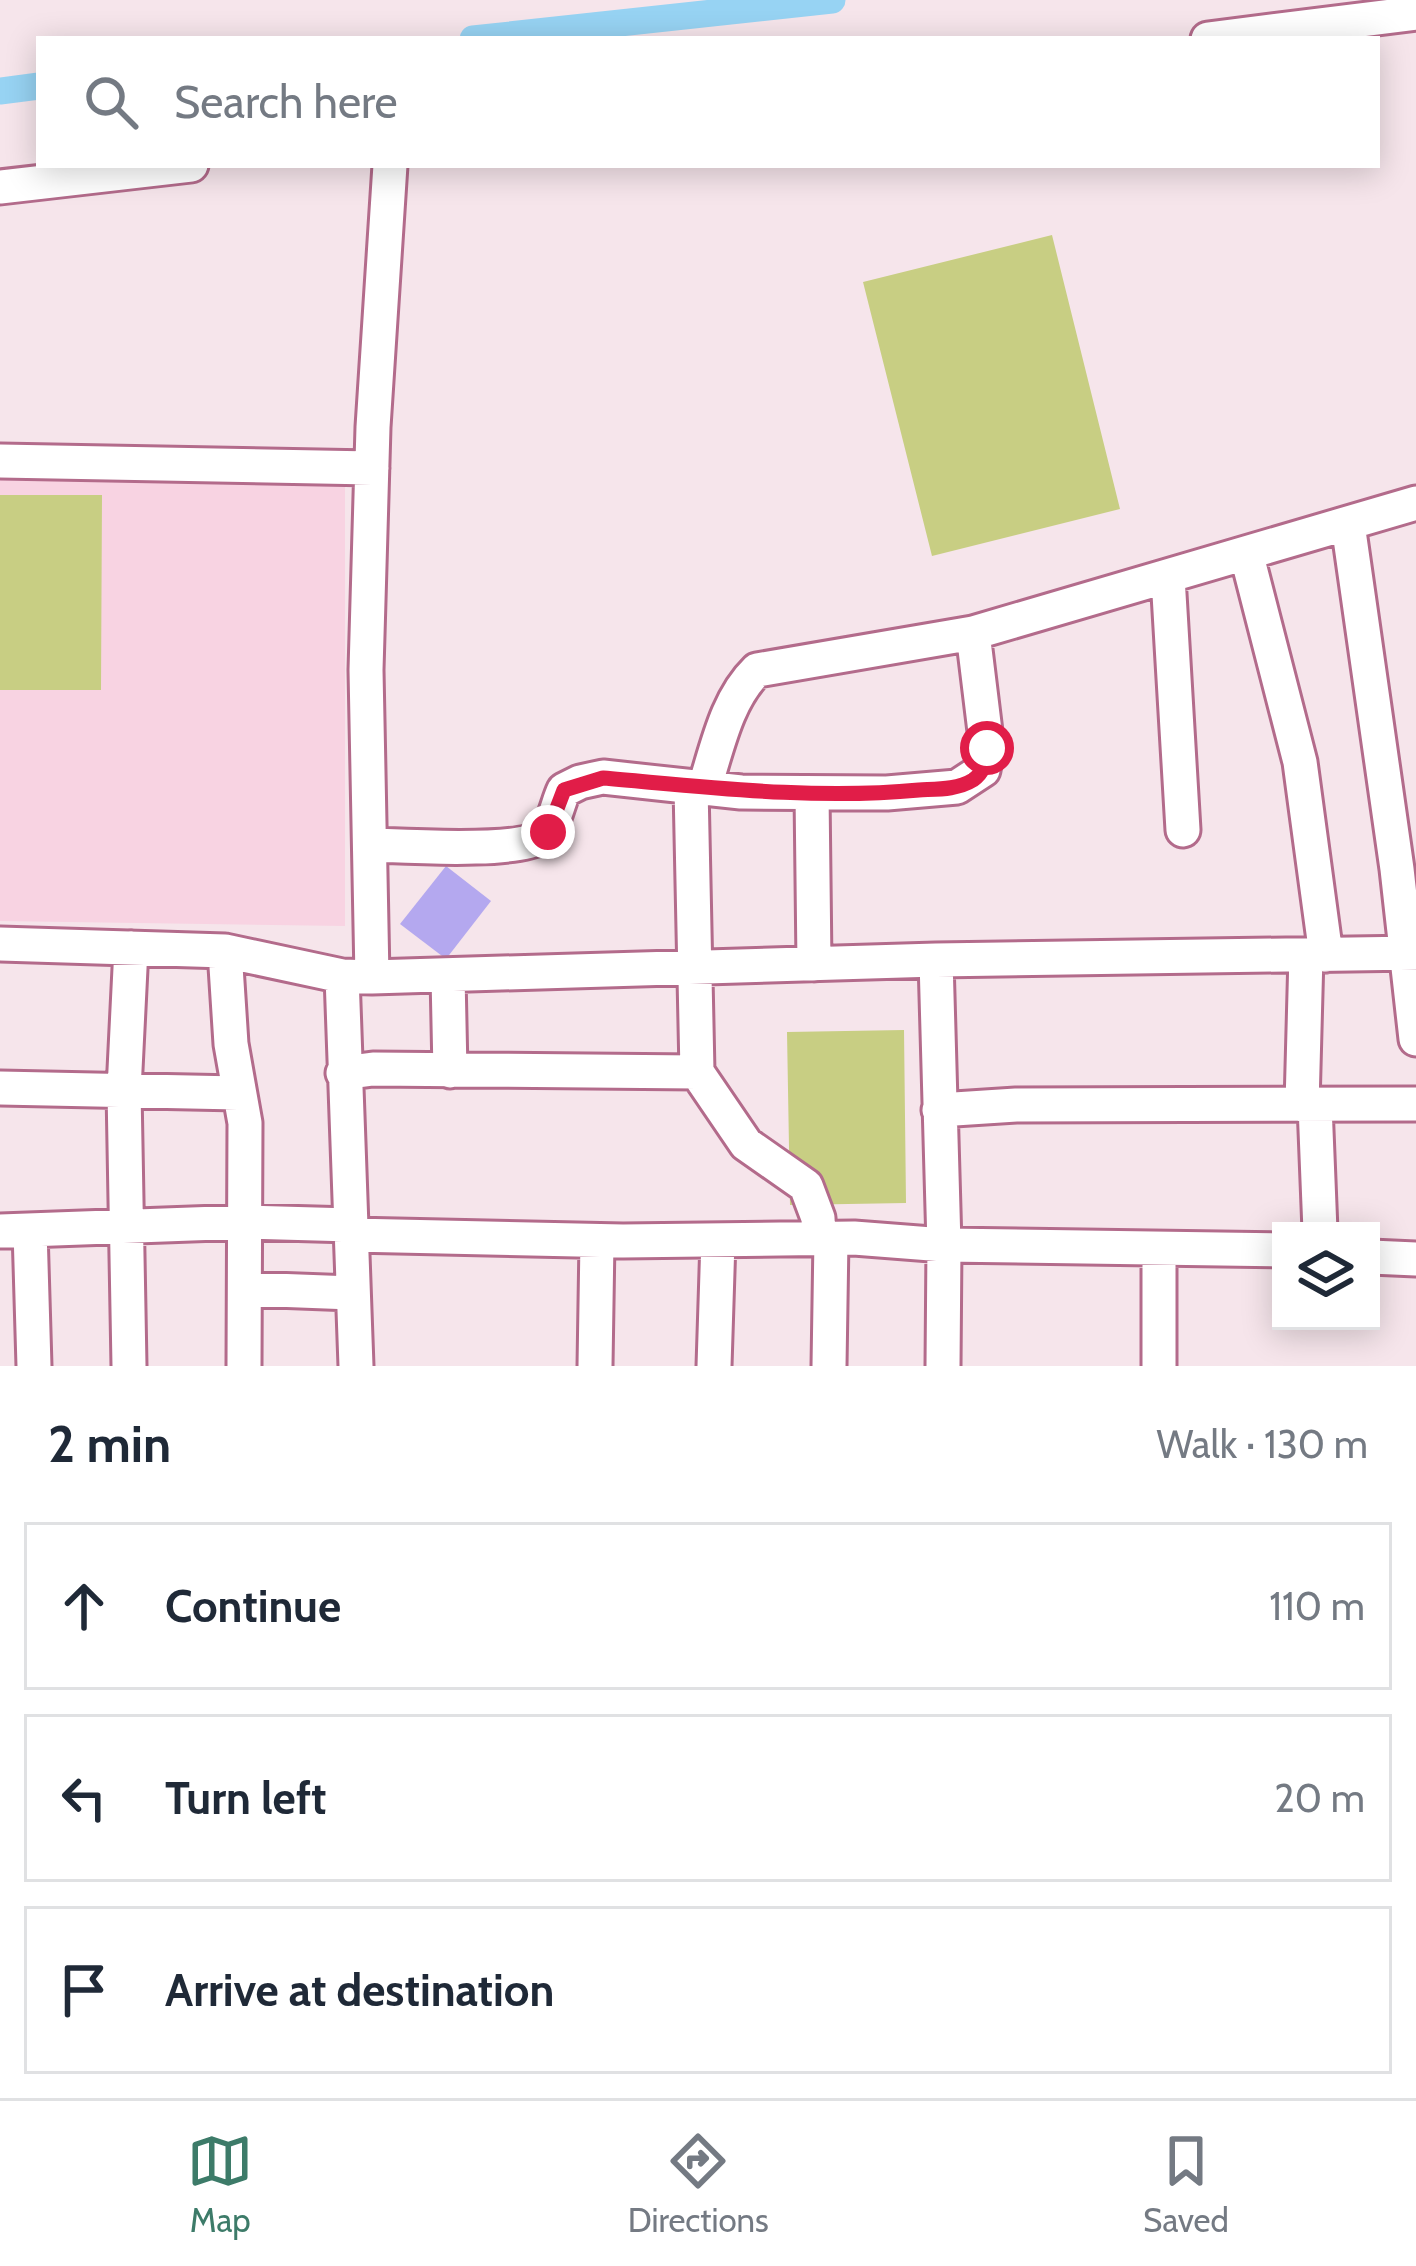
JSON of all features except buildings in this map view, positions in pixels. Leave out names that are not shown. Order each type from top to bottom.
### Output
[{"type":"street","points":[[1235,36],[1414,16]]},
{"type":"street","points":[[0,187],[165,168]]},
{"type":"street","points":[[356,1366],[343,1073],[372,845],[366,670],[390,168]]},
{"type":"street","points":[[0,460],[372,468]]},
{"type":"street","points":[[829,1366],[825,1239],[806,1186],[746,1144],[697,1072],[693,967],[698,788],[744,682],[757,670],[974,633],[1416,503]]},
{"type":"street","points":[[1348,524],[1412,954],[1416,1039]]},
{"type":"street","points":[[1247,556],[1300,762],[1316,955],[1308,1105],[1319,1222]]},
{"type":"street","points":[[1168,578],[1183,830]]},
{"type":"street","points":[[372,845],[477,847],[532,842],[548,832],[564,790],[603,778],[812,793],[957,787],[983,770],[987,748],[974,633]]},
{"type":"street","points":[[812,793],[814,964]]},
{"type":"street","points":[[0,944],[225,951],[357,976],[936,960],[1412,954]]},
{"type":"street","points":[[129,1366],[124,1090],[131,947]]},
{"type":"street","points":[[225,951],[245,1123],[244,1366]]},
{"type":"street","points":[[936,960],[943,1366]]},
{"type":"street","points":[[448,976],[450,1071]]},
{"type":"street","points":[[343,1073],[373,1069],[697,1072]]},
{"type":"street","points":[[0,1088],[238,1093]]},
{"type":"street","points":[[939,1110],[1016,1105],[1416,1104]]},
{"type":"street","points":[[22,1351],[15,1230],[246,1222],[597,1240],[825,1239],[1272,1250]]},
{"type":"street","points":[[595,1366],[597,1240]]},
{"type":"street","points":[[715,1366],[718,1240]]},
{"type":"street","points":[[1159,1250],[1159,1366]]},
{"type":"street","points":[[1380,1257],[1416,1259]]},
{"type":"street","points":[[246,1289],[352,1292]]},
{"type":"shaded area","points":[[0,465],[345,465],[345,926],[0,921]]},
{"type":"green space","points":[[1052,235],[1120,509],[932,556],[863,282]]},
{"type":"green space","points":[[0,495],[102,495],[101,690],[0,690]]},
{"type":"green space","points":[[904,1030],[906,1203],[790,1205],[787,1032]]},
{"type":"waterway","points":[[501,36],[832,0]]},
{"type":"waterway","points":[[0,91],[36,86]]},
{"type":"route","points":[[548,832],[564,790],[580,782],[603,778],[740,792],[887,793],[957,787],[971,781],[983,770],[987,748]]}]
